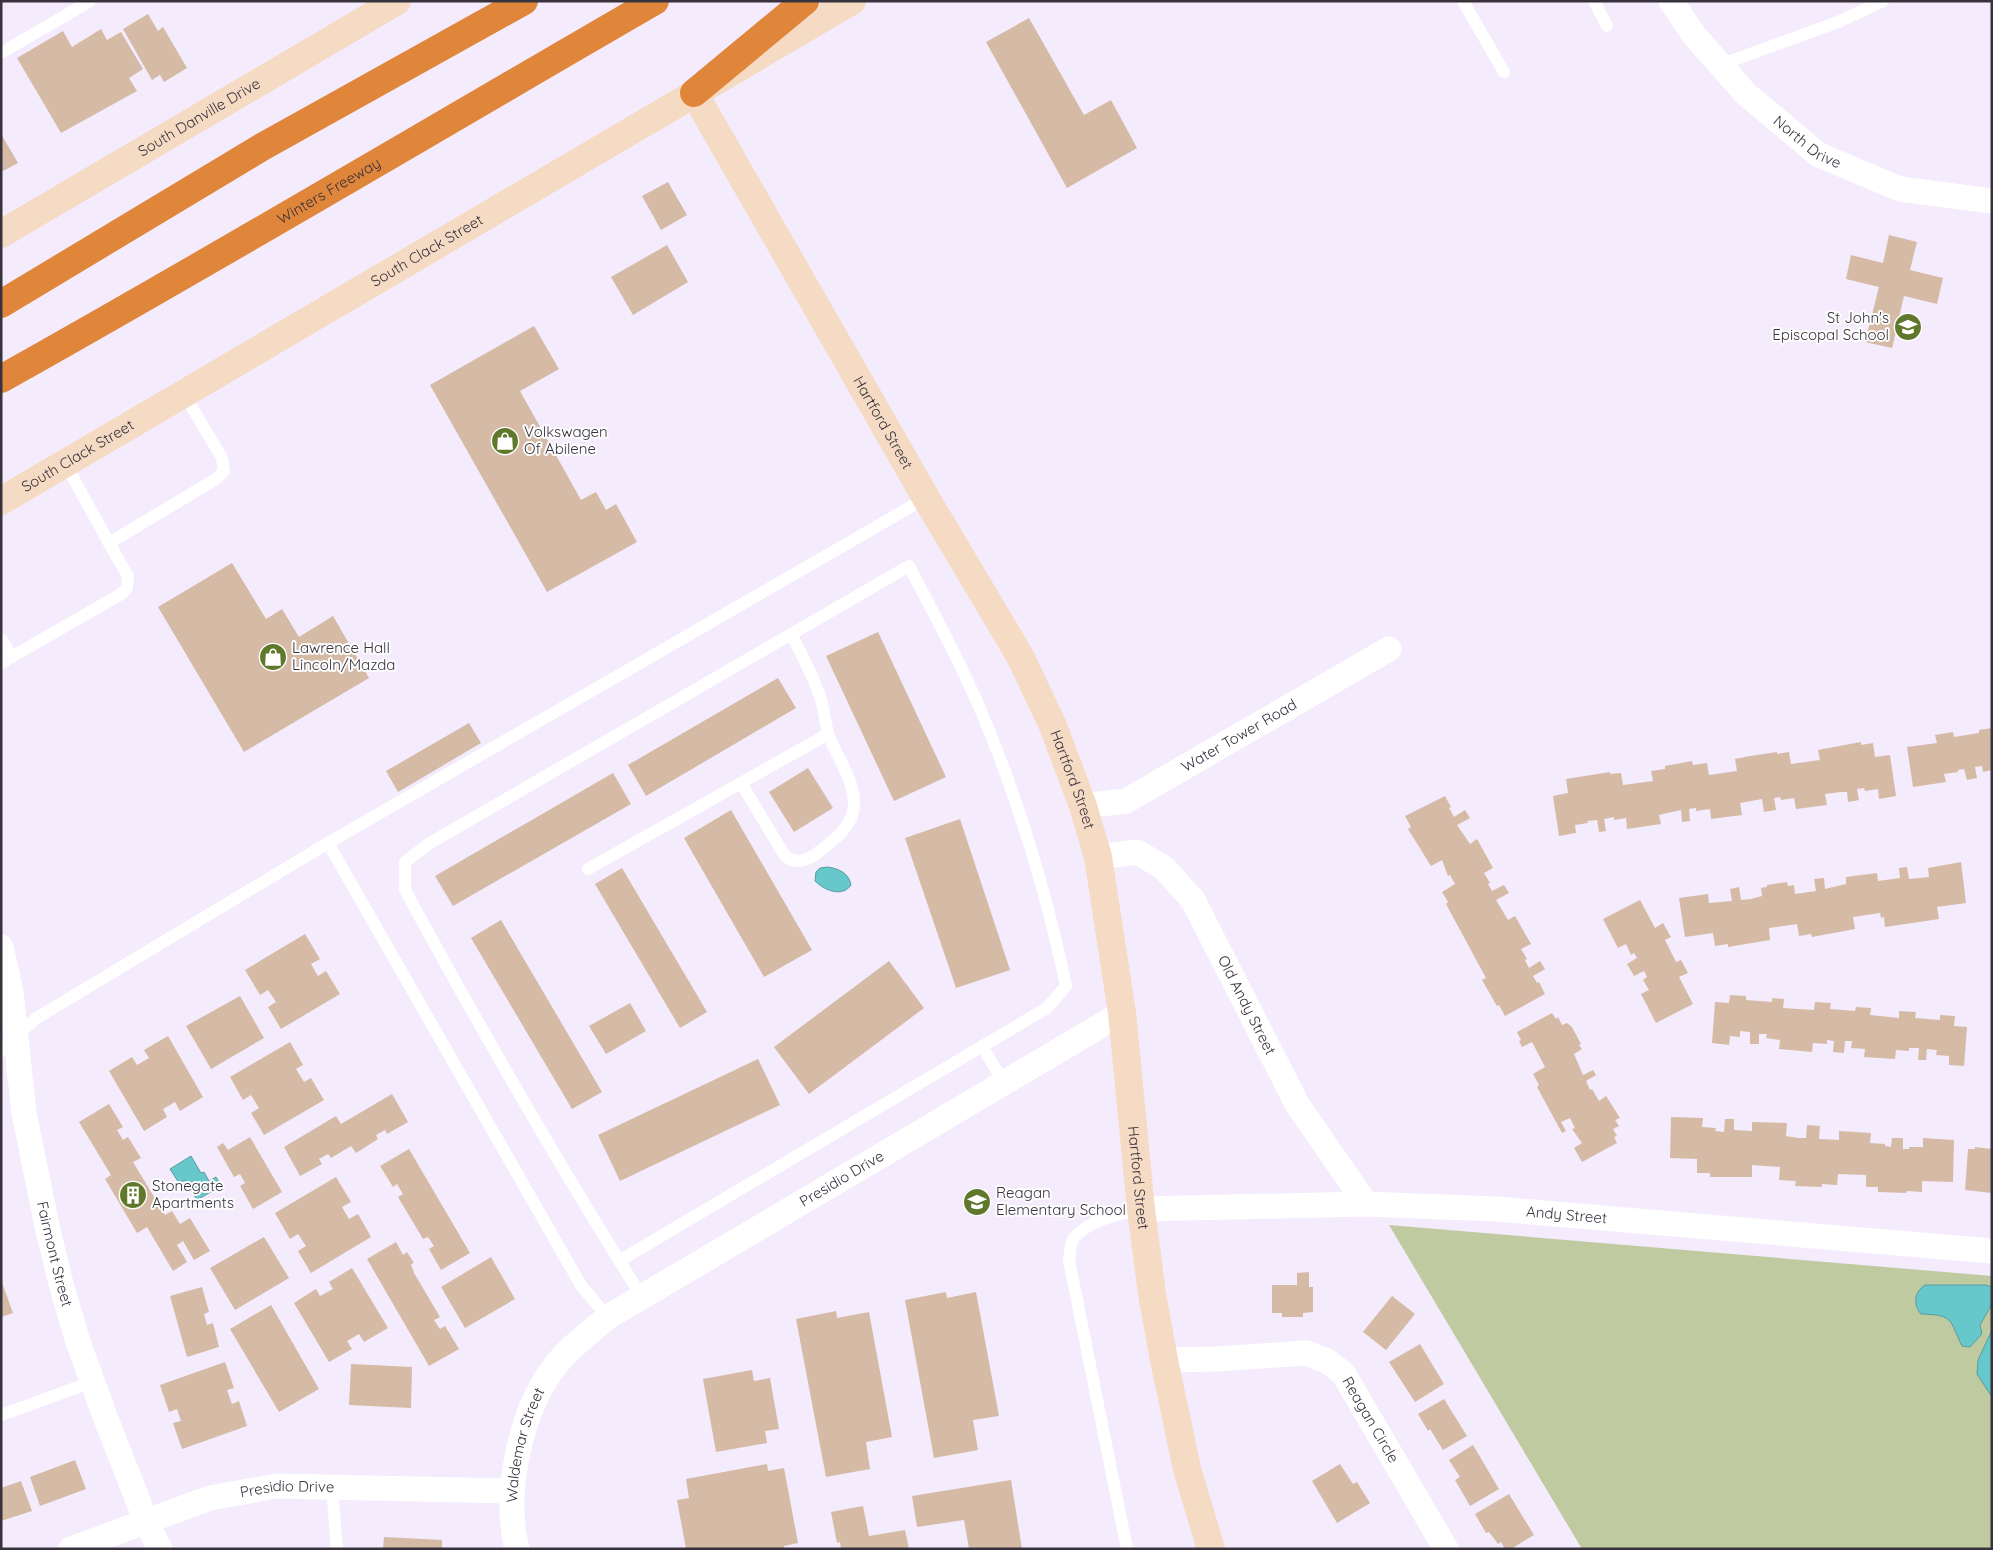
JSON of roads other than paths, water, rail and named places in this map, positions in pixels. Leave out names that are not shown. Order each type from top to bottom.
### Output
[{"type":"highway","points":[[1,304],[262,147],[524,1]]},
{"type":"highway","name":"Winters Freeway","points":[[1,379],[161,290],[297,208],[654,1]]},
{"type":"highway","points":[[694,93],[805,1]]},
{"type":"street","name":"South Danville Drive","points":[[1,234],[397,1]]},
{"type":"street","name":"South Clack Street","points":[[1,500],[852,1]]},
{"type":"street","name":"North Drive","points":[[1671,1],[1694,35],[1746,94],[1819,155],[1900,189],[1992,201]]},
{"type":"street","name":"Hartford Street","points":[[694,93],[926,498],[1020,656],[1053,726],[1083,806],[1098,857],[1122,1013],[1141,1209],[1152,1294],[1187,1469],[1210,1549]]},
{"type":"street","name":"Water Tower Road","points":[[1083,806],[1126,801],[1388,649]]},
{"type":"street","name":"Old Andy Street","points":[[1098,857],[1137,852],[1164,868],[1192,900],[1297,1104],[1366,1204]]},
{"type":"street","name":"Fairmont Street","points":[[1,947],[12,992],[8,1045],[60,1284],[92,1382],[146,1521],[160,1549]]},
{"type":"street","name":"Presidio Drive","points":[[568,1352],[608,1317],[1122,1013]]},
{"type":"street","name":"Andy Street","points":[[1141,1209],[1366,1204],[1496,1208],[1992,1251]]},
{"type":"street","name":"Waldemar Street","points":[[517,1549],[512,1490],[518,1452],[530,1414],[540,1391],[555,1366],[568,1352]]},
{"type":"street","name":"Reagan Circle","points":[[1164,1360],[1218,1359],[1306,1353],[1327,1360],[1343,1373],[1446,1549]]},
{"type":"street","name":"Presidio Drive","points":[[71,1549],[210,1498],[277,1486],[512,1490]]},
{"type":"lane","points":[[1,53],[90,1]]},
{"type":"lane","points":[[1463,1],[1504,72]]},
{"type":"lane","points":[[1594,1],[1608,26]]},
{"type":"lane","points":[[1720,65],[1838,22],[1883,1]]},
{"type":"lane","points":[[109,543],[216,480],[224,472],[222,458],[184,394]]},
{"type":"lane","points":[[1,639],[6,660],[122,594],[128,588],[128,576],[65,463]]},
{"type":"lane","points":[[8,1045],[35,1019],[328,844],[926,498]]},
{"type":"lane","points":[[619,1261],[1046,1008],[1066,986],[1053,925],[1026,834],[986,724],[949,641],[909,566],[430,843],[405,862],[404,890],[485,1036],[580,1199],[619,1261],[642,1297]]},
{"type":"lane","points":[[741,783],[785,856],[794,861],[810,858],[840,834],[851,818],[854,802],[850,784],[828,734],[814,679],[792,634]]},
{"type":"lane","points":[[588,869],[828,734]]},
{"type":"lane","points":[[328,844],[582,1287],[608,1317]]},
{"type":"lane","points":[[982,1046],[1004,1083]]},
{"type":"lane","points":[[1127,1549],[1069,1260],[1073,1238],[1085,1229],[1105,1218],[1141,1209]]},
{"type":"lane","points":[[1,1416],[92,1382]]},
{"type":"lane","points":[[332,1487],[337,1549]]},
{"type":"water","points":[[828,867],[843,872],[848,877],[851,885],[847,889],[838,892],[828,890],[815,881],[816,872],[820,868]]},
{"type":"water","points":[[191,1156],[201,1173],[204,1172],[209,1181],[216,1177],[221,1186],[197,1200],[185,1180],[179,1183],[170,1169]]},
{"type":"water","points":[[1925,1285],[1986,1285],[1992,1287],[1992,1304],[1980,1325],[1982,1334],[1970,1347],[1962,1346],[1952,1325],[1945,1318],[1921,1314],[1918,1310],[1916,1303],[1917,1295]]},
{"type":"water","points":[[1992,1330],[1992,1397],[1977,1374],[1978,1360]]},
{"type":"place","name":"St John's Episcopal School","points":[[1908,327]]},
{"type":"place","name":"Volkswagen Of Abilene","points":[[505,441]]},
{"type":"place","name":"Lawrence Hall Lincoln/Mazda","points":[[273,657]]},
{"type":"place","name":"Stonegate Apartments","points":[[133,1195]]},
{"type":"place","name":"Reagan Elementary School","points":[[977,1202]]}]
